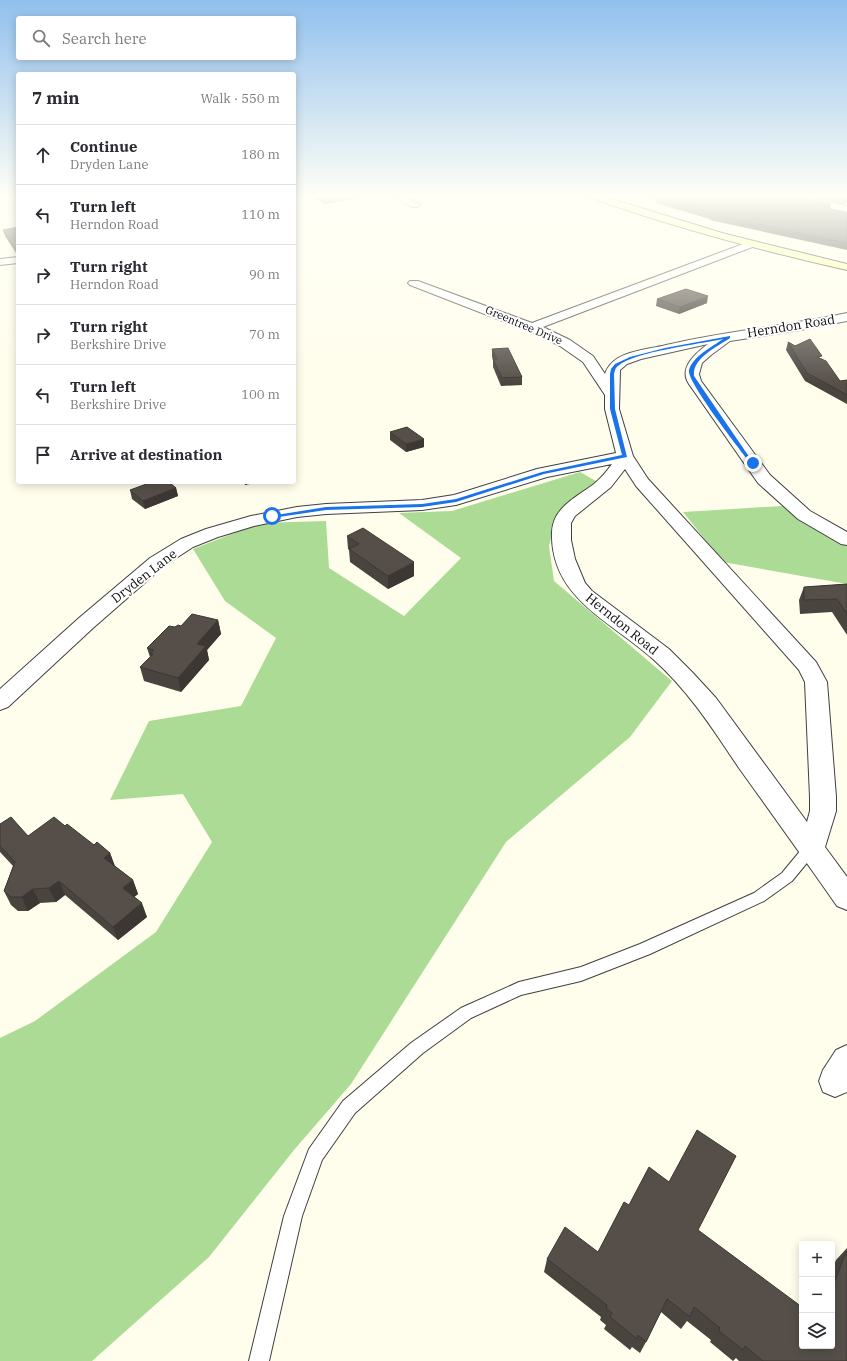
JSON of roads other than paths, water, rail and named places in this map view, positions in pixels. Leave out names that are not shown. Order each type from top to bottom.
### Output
[{"type":"main road","points":[[811,259],[847,267]]},
{"type":"street","points":[[532,327],[712,259]]},
{"type":"street","points":[[0,262],[16,260]]},
{"type":"street","name":"Greentree Drive","points":[[414,283],[532,327],[565,343],[588,359],[613,396]]},
{"type":"street","name":"Herndon Road","points":[[847,317],[665,349],[622,362],[613,369],[612,409],[625,456],[605,484],[570,511],[563,520],[561,537],[563,550],[576,584],[585,595],[661,654],[708,704],[746,760],[847,898]]},
{"type":"street","points":[[729,337],[702,356],[691,371],[694,381],[764,479],[804,515],[847,540]]},
{"type":"street","points":[[625,456],[642,482],[792,648],[808,667],[816,682],[823,797],[822,811],[811,848]]},
{"type":"street","name":"Dryden Lane","points":[[0,702],[86,623],[157,562],[187,543],[212,533],[250,521],[297,512],[326,509],[422,505],[456,500],[543,473],[625,456]]},
{"type":"lane","points":[[259,1361],[293,1216],[315,1155],[349,1107],[417,1048],[466,1013],[519,989],[581,974],[645,949],[759,897],[787,877],[811,848]]}]
